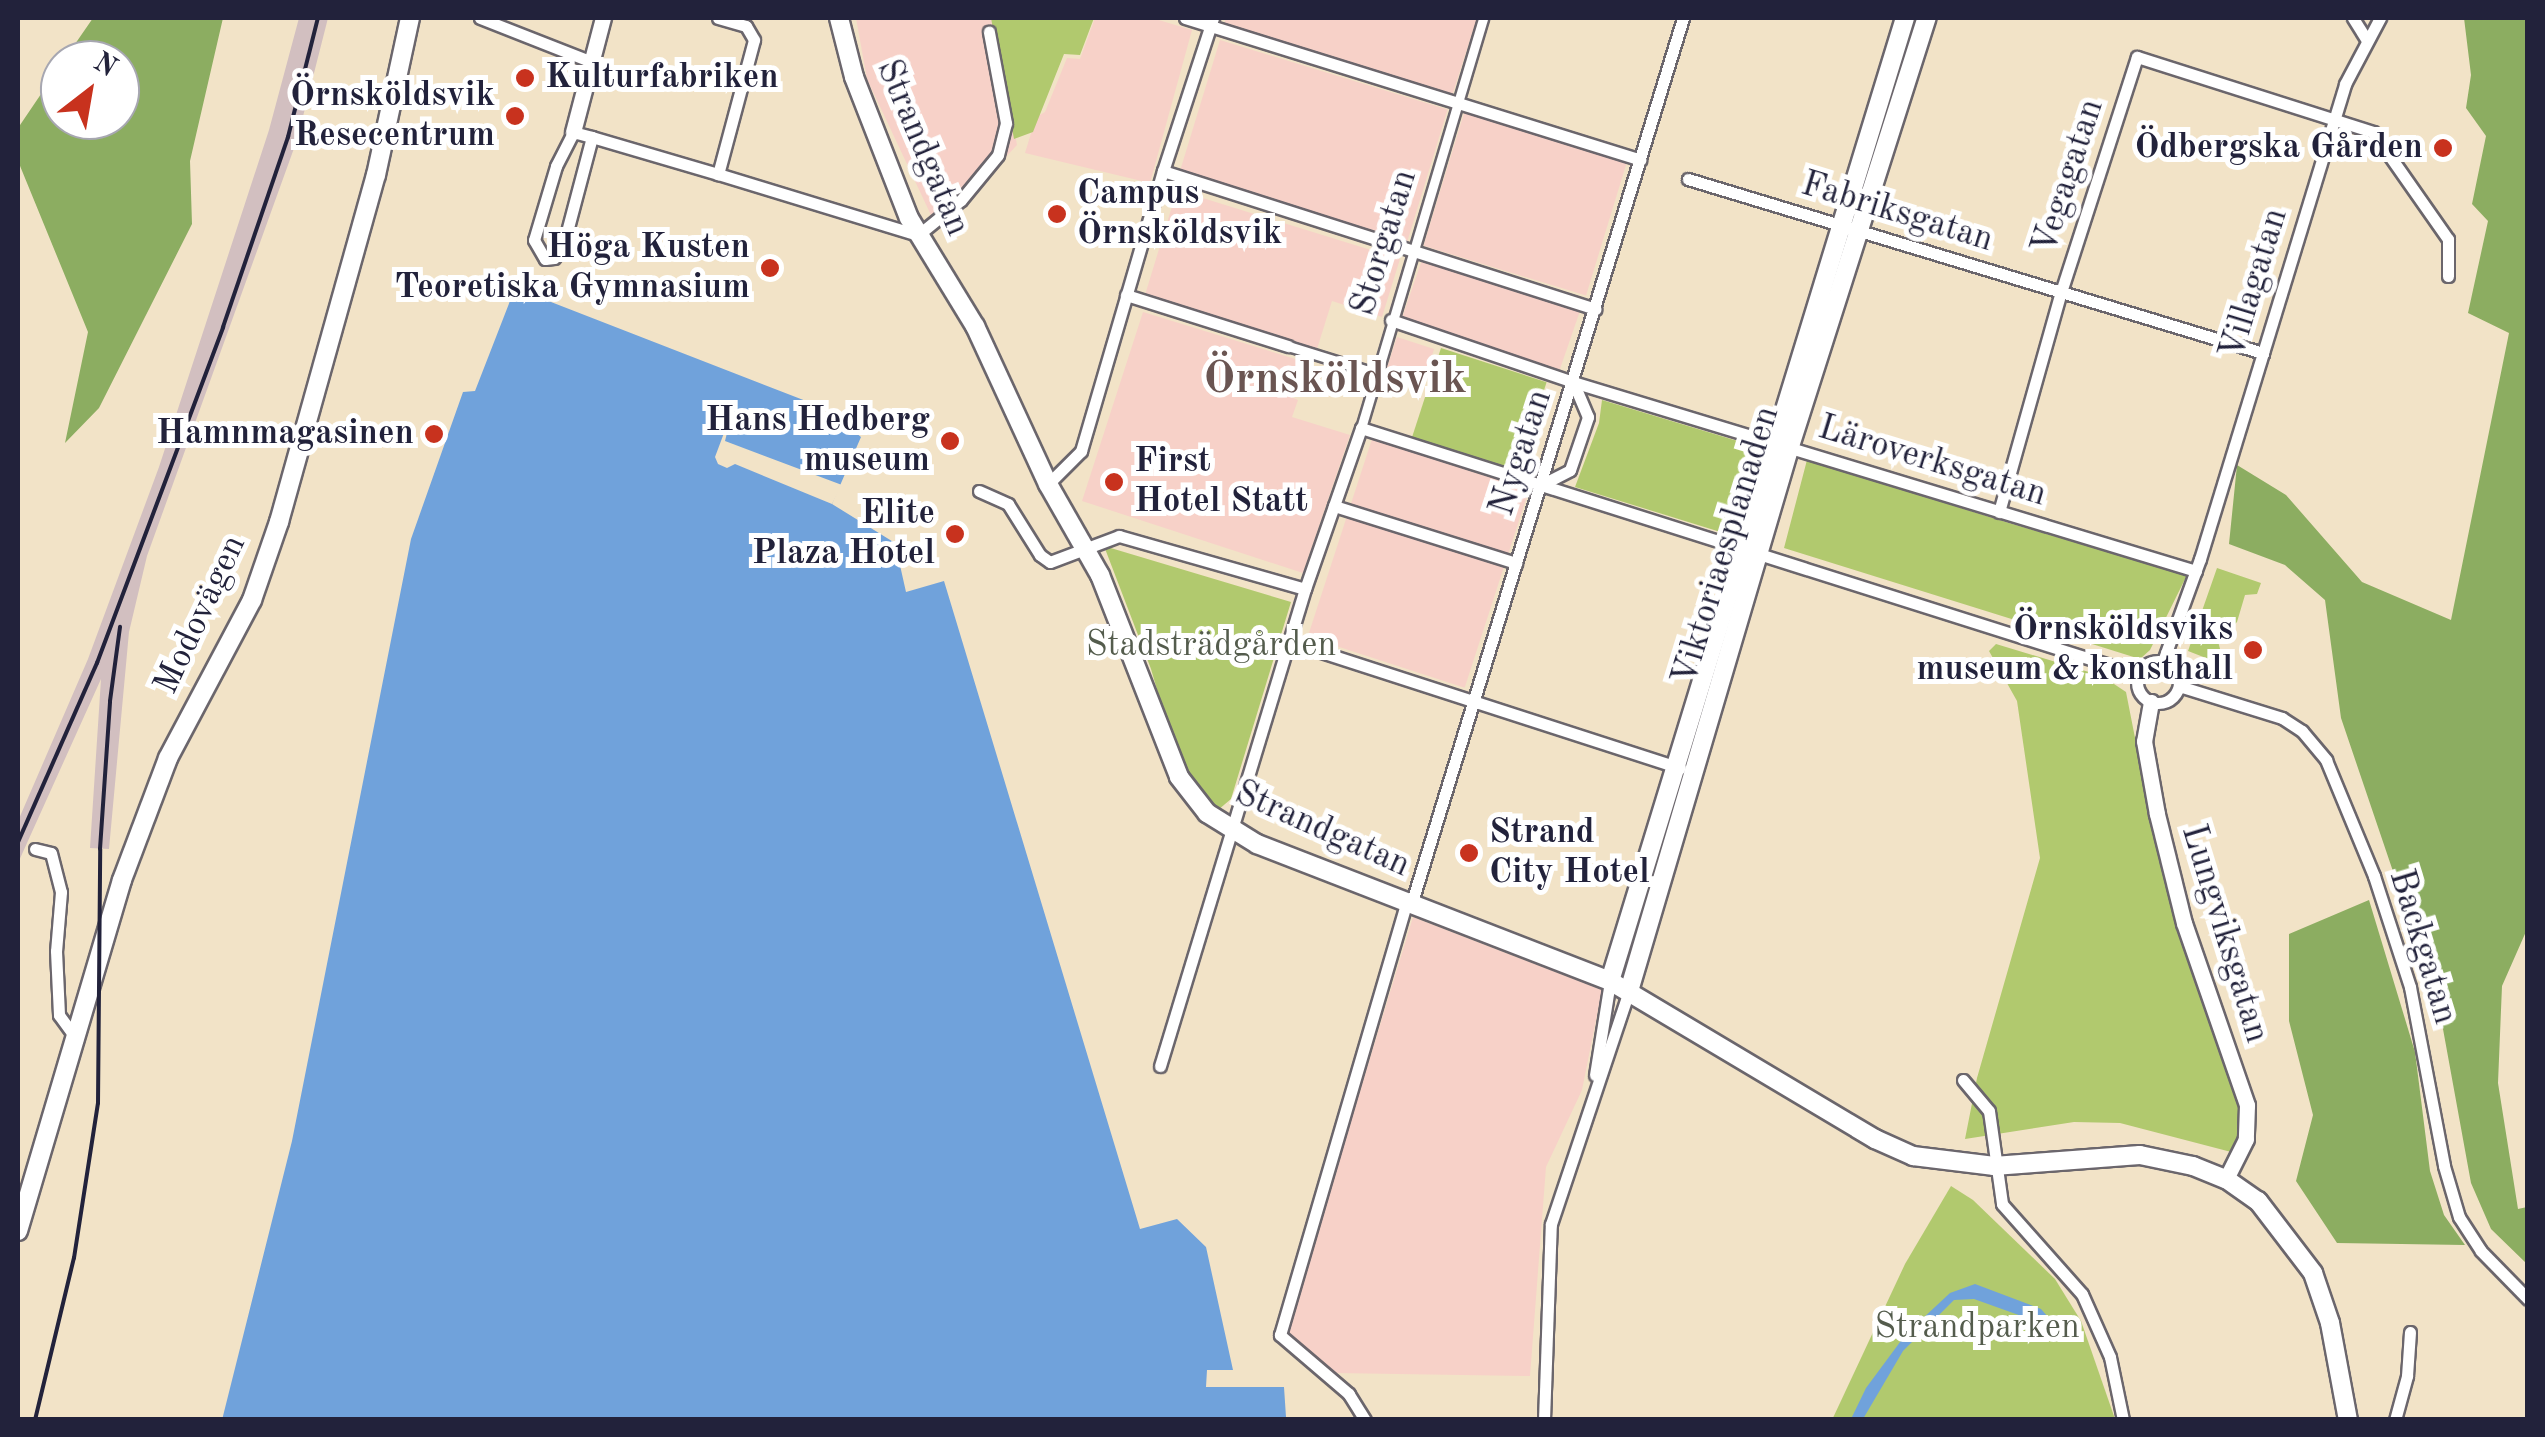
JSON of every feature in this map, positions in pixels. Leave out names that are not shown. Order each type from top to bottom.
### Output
[{"type":"main road","name":"Modovägen","points":[[18,1231],[122,880],[168,758],[252,600],[279,522],[376,176],[410,18]]},
{"type":"main road","name":"Strandgatan","points":[[840,18],[854,77],[918,235],[976,326],[1048,484],[1084,546],[1124,631],[1180,777],[1207,813],[1234,819],[1257,844],[1610,981],[1874,1139],[1926,1160],[1994,1166],[2140,1154],[2226,1178]]},
{"type":"main road","name":"Viktoriaesplanaden","points":[[1850,227],[1904,18]]},
{"type":"main road","name":"Viktoriaesplanaden","points":[[1610,981],[1685,770],[1850,227],[1927,18]]},
{"type":"main road","name":"Viktoriaesplanaden","points":[[1629,991],[1685,770]]},
{"type":"main road","points":[[2226,1178],[2258,1201],[2313,1273],[2330,1323],[2348,1420]]},
{"type":"street","points":[[480,18],[592,62]]},
{"type":"street","points":[[592,138],[564,247],[554,258],[545,259],[534,240],[556,166],[573,132],[603,18]]},
{"type":"street","points":[[718,18],[746,26],[754,40],[718,174]]},
{"type":"street","points":[[1185,18],[1212,22],[1640,160]]},
{"type":"street","name":"Storgatan","points":[[1160,1066],[1306,589],[1361,428],[1390,320],[1483,18]]},
{"type":"street","name":"Nygatan","points":[[1364,1420],[1349,1394],[1280,1335],[1682,18]]},
{"type":"street","points":[[2352,18],[2367,40]]},
{"type":"street","name":"Villagatan","points":[[2196,572],[2334,118],[2380,18]]},
{"type":"street","points":[[1048,484],[1081,451],[1162,171],[1212,22]]},
{"type":"street","points":[[573,132],[918,235],[962,200],[998,155],[1006,123],[987,25]]},
{"type":"street","name":"Vegagatan","points":[[1998,512],[2061,292],[2137,57],[2334,118]]},
{"type":"street","points":[[2334,118],[2362,126],[2378,138],[2448,239],[2448,276]]},
{"type":"street","points":[[1162,171],[1595,309]]},
{"type":"street","name":"Fabriksgatan","points":[[1688,179],[2263,352]]},
{"type":"street","points":[[1126,295],[1375,374]]},
{"type":"street","name":"Läroverksgatan","points":[[1390,320],[1573,382],[2196,572]]},
{"type":"street","points":[[1541,484],[1570,470],[1588,417],[1573,382]]},
{"type":"street","points":[[1361,428],[2138,674]]},
{"type":"street","points":[[978,491],[1008,504],[1045,560],[1056,561],[1084,546],[1119,536],[1306,589]]},
{"type":"street","points":[[1334,506],[1516,563]]},
{"type":"street","points":[[2163,661],[2196,572]]},
{"type":"street","points":[[1290,642],[1685,770]]},
{"type":"street","points":[[2163,661],[2174,668],[2179,686],[2165,702],[2151,702],[2138,688],[2138,674],[2146,664],[2163,661]]},
{"type":"street","name":"Backgatan","points":[[2179,686],[2282,718],[2302,732],[2326,760],[2374,876],[2410,987],[2444,1166],[2460,1216],[2480,1251],[2528,1299]]},
{"type":"street","name":"Lungviksgatan","points":[[2151,702],[2144,741],[2157,814],[2184,922],[2247,1105],[2246,1139],[2226,1178]]},
{"type":"street","points":[[35,849],[51,853],[61,892],[56,951],[59,1015],[77,1040]]},
{"type":"street","name":"Viktoriaesplanaden","points":[[1592,1094],[1610,981]]},
{"type":"street","name":"Viktoriaesplanaden","points":[[1544,1420],[1548,1248],[1592,1094],[1629,991]]},
{"type":"street","points":[[1963,1080],[1989,1111],[1994,1166],[2006,1211],[2068,1276],[2092,1312],[2110,1357],[2123,1420]]},
{"type":"street","points":[[2395,1420],[2407,1376],[2410,1332]]},
{"type":"shaded area","points":[[299,18],[328,18],[297,140],[147,556],[129,632],[109,849],[90,848],[101,679],[18,863],[18,821],[88,659],[159,467],[269,130]]},
{"type":"shaded area","points":[[856,18],[994,18],[1017,145],[938,230],[867,79]]},
{"type":"shaded area","points":[[1095,18],[1152,18],[1192,30],[1150,183],[1025,153],[1036,117],[1045,112],[1067,58],[1080,59]]},
{"type":"shaded area","points":[[1226,18],[1477,18],[1451,99],[1223,27]]},
{"type":"shaded area","points":[[1220,40],[1448,110],[1407,243],[1179,174]]},
{"type":"shaded area","points":[[1465,110],[1628,160],[1586,295],[1423,246]]},
{"type":"shaded area","points":[[1177,190],[1400,259],[1382,317],[1332,301],[1317,349],[1145,295]]},
{"type":"shaded area","points":[[1423,257],[1580,311],[1559,372],[1402,318]]},
{"type":"shaded area","points":[[1143,312],[1302,361],[1291,397],[1298,400],[1292,417],[1350,435],[1303,573],[1082,501]]},
{"type":"shaded area","points":[[1397,337],[1434,349],[1422,386],[1385,374]]},
{"type":"shaded area","points":[[1372,439],[1529,490],[1465,688],[1308,637]]},
{"type":"shaded area","points":[[1413,917],[1602,990],[1582,1090],[1546,1167],[1530,1376],[1333,1373],[1286,1334]]},
{"type":"green space","points":[[93,18],[223,18],[190,161],[192,224],[99,408],[65,443],[88,332],[18,161],[18,128],[40,96],[40,140],[140,140],[140,40],[78,40]]},
{"type":"green space","points":[[991,18],[1094,18],[1080,55],[1064,54],[1033,132],[1014,139]]},
{"type":"green space","points":[[2464,18],[2527,18],[2528,927],[2502,986],[2498,1083],[2518,1209],[2527,1207],[2527,1264],[2491,1229],[2471,1183],[2439,1007],[2341,718],[2325,600],[2285,565],[2229,544],[2237,465],[2286,495],[2362,582],[2451,620],[2509,333],[2468,313],[2488,221],[2472,204],[2486,136],[2466,108],[2471,75]]},
{"type":"green space","points":[[1441,348],[1547,382],[1518,472],[1412,437]]},
{"type":"green space","points":[[1602,400],[1754,446],[1727,534],[1575,487],[1599,423]]},
{"type":"green space","points":[[1807,460],[2187,575],[2150,650],[2140,659],[1784,548]]},
{"type":"green space","name":"Stadsträdgården","points":[[1104,546],[1291,602],[1231,799],[1218,810],[1196,793],[1174,748],[1151,669]]},
{"type":"green space","points":[[2217,568],[2261,583],[2257,594],[2245,595],[2237,622],[2218,641],[2224,665],[2188,651]]},
{"type":"green space","points":[[1996,644],[2102,676],[2126,692],[2159,860],[2242,1105],[2242,1135],[2235,1153],[2120,1123],[2074,1122],[1965,1139],[1977,1078],[2040,858],[2017,701],[1989,651]]},
{"type":"green space","points":[[2369,900],[2415,1052],[2430,1171],[2444,1215],[2465,1245],[2337,1243],[2296,1181],[2313,1115],[2289,1021],[2289,934]]},
{"type":"green space","name":"Strandparken","points":[[1951,1186],[1973,1200],[2055,1279],[2081,1321],[2115,1419],[1832,1420],[1905,1264]]},
{"type":"water","points":[[515,288],[806,401],[804,408],[844,423],[861,437],[832,504],[895,543],[906,592],[944,581],[1140,1229],[1177,1219],[1206,1247],[1233,1370],[1207,1370],[1206,1387],[1284,1387],[1286,1417],[1328,1419],[222,1420],[292,1141],[411,539],[463,392],[475,391]]},
{"type":"water","points":[[1975,1284],[2041,1309],[2048,1317],[2041,1323],[1974,1299],[1954,1300],[1903,1351],[1863,1419],[1851,1419],[1866,1388],[1906,1334],[1950,1293]]},
{"type":"pier","points":[[733,409],[725,441],[842,485],[832,504],[735,464],[727,468],[718,464],[715,457]]},
{"type":"railway","points":[[18,842],[97,663],[223,327],[288,137],[318,18]]},
{"type":"railway","points":[[35,1420],[74,1258],[98,1103],[100,849],[110,701],[120,627]]},
{"type":"place","name":"Kulturfabriken","points":[[525,78]]},
{"type":"place","name":"Örnsköldsvik Resecentrum","points":[[515,116]]},
{"type":"place","name":"Ödbergska Gården","points":[[2443,148]]},
{"type":"place","name":"Campus Örnsköldsvik","points":[[1057,214]]},
{"type":"place","name":"Höga Kusten Teoretiska Gymnasium","points":[[770,268]]},
{"type":"place","name":"Hamnmagasinen","points":[[434,434]]},
{"type":"place","name":"Hans Hedberg museum","points":[[950,441]]},
{"type":"place","name":"First Hotel Statt","points":[[1114,482]]},
{"type":"place","name":"Elite Plaza Hotel","points":[[955,534]]},
{"type":"place","name":"Örnsköldsviks museum & konsthall","points":[[2253,650]]},
{"type":"place","name":"Strand City Hotel","points":[[1469,853]]},
{"type":"district","name":"Örnsköldsvik","points":[[1335,381]]}]
